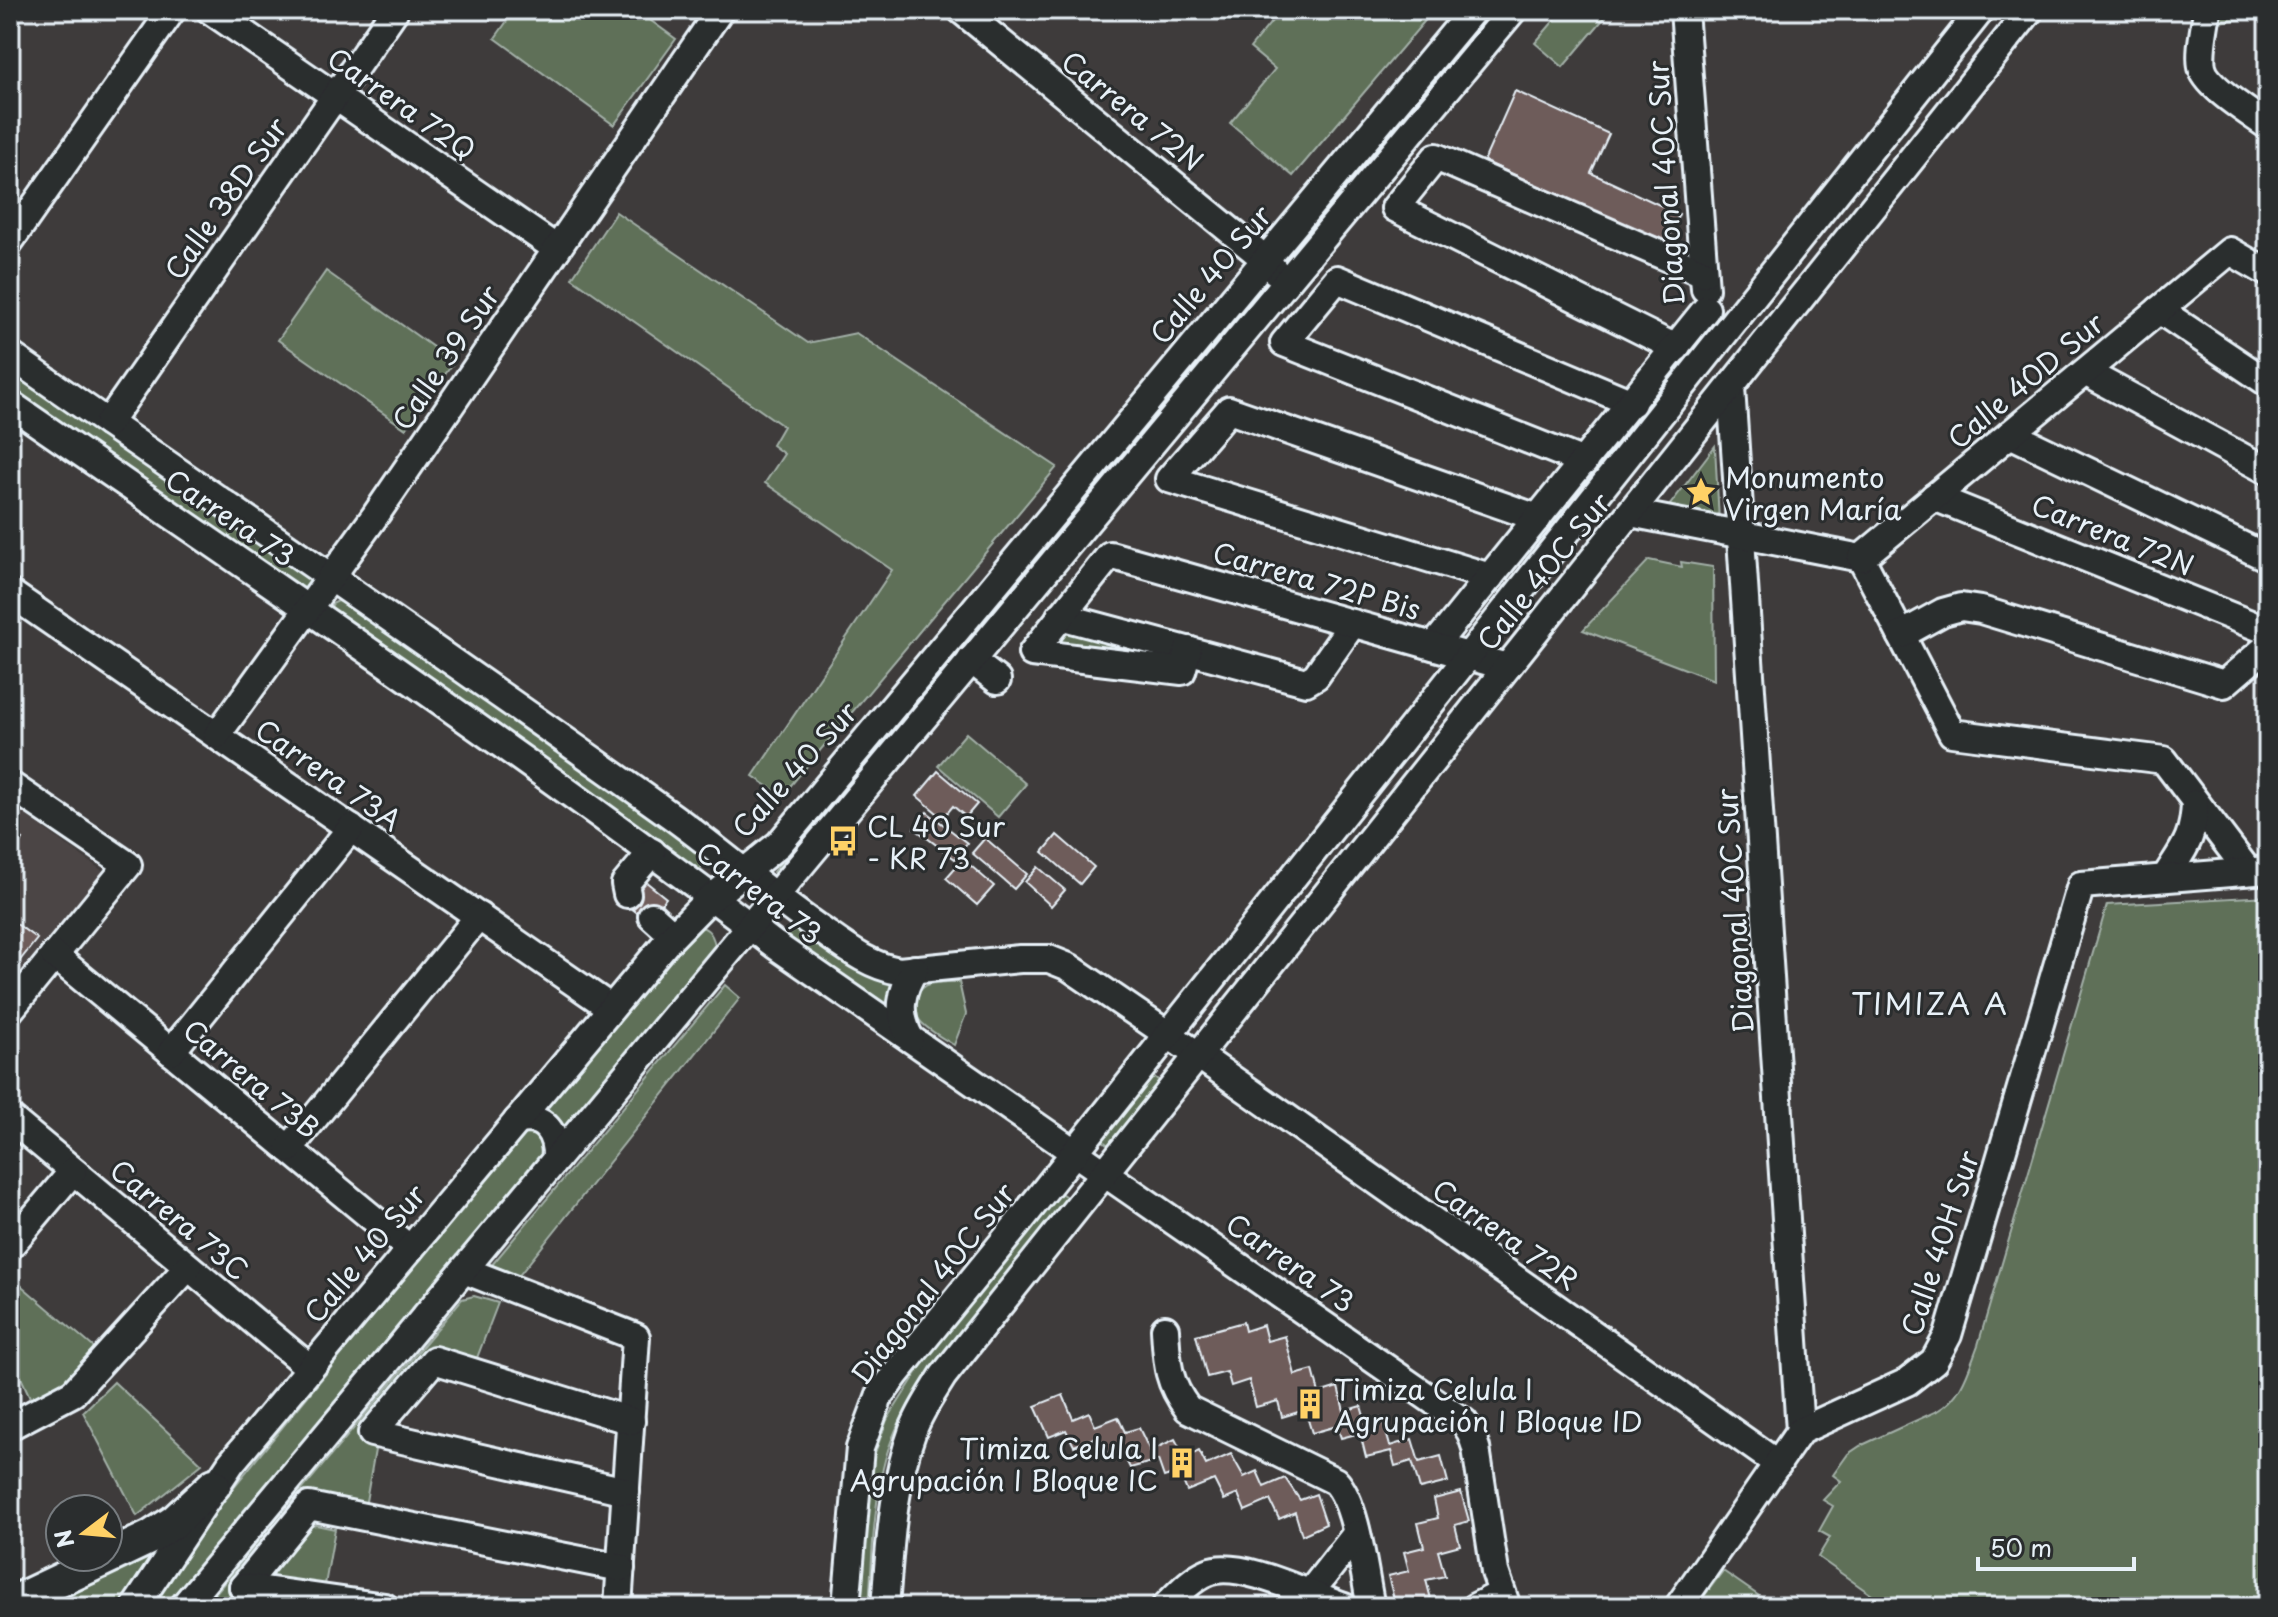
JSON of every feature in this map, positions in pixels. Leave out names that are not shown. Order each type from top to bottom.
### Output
[{"type":"main road","points":[[10,1604],[151,1537],[174,1522],[214,1485]]},
{"type":"street","points":[[10,241],[172,10]]},
{"type":"street","name":"Carrera 72Q","points":[[210,10],[557,249]]},
{"type":"street","name":"Calle 38D Sur","points":[[108,423],[395,10]]},
{"type":"street","name":"Calle 39 Sur","points":[[217,735],[332,577],[720,10]]},
{"type":"street","name":"Carrera 72N","points":[[961,10],[1265,259],[1281,286]]},
{"type":"street","name":"Calle 40 Sur","points":[[135,1607],[214,1485],[611,1008],[673,935],[712,897],[779,844],[1473,10]]},
{"type":"street","points":[[183,1607],[1513,10]]},
{"type":"street","name":"Diagonal 40C Sur","points":[[1684,10],[1709,352]]},
{"type":"street","name":"Calle 40C Sur","points":[[1075,1151],[1981,10]]},
{"type":"street","name":"Calle 40C Sur","points":[[1105,1172],[2030,10]]},
{"type":"street","points":[[2207,10],[2201,64],[2204,75],[2268,126]]},
{"type":"street","points":[[1676,348],[1395,208],[1436,157],[1703,273]]},
{"type":"street","points":[[1801,236],[1832,260]]},
{"type":"street","name":"Calle 40D Sur","points":[[1861,558],[2230,251],[2268,273]]},
{"type":"street","points":[[1265,259],[1281,264],[1301,264]]},
{"type":"street","points":[[1584,462],[1284,343],[1337,279],[1632,403]]},
{"type":"street","name":"Calle 40C Sur","points":[[1434,646],[1706,309]]},
{"type":"street","points":[[2159,310],[2268,383]]},
{"type":"street","name":"Carrera 73","points":[[10,355],[537,720],[703,838],[796,913],[871,962],[899,971],[1049,959],[1069,967],[1198,1055]]},
{"type":"street","points":[[2085,372],[2268,471]]},
{"type":"street","name":"Diagonal 40C Sur","points":[[1731,387],[1800,1431]]},
{"type":"street","name":"Carrera 73","points":[[10,404],[652,852],[910,1038],[1464,1422],[1476,1448],[1495,1572],[1504,1601]]},
{"type":"street","points":[[1490,577],[1169,479],[1229,410],[1538,518]]},
{"type":"street","points":[[2010,434],[2268,558]]},
{"type":"street","name":"Carrera 72N","points":[[1934,497],[2268,631]]},
{"type":"street","points":[[1630,513],[1861,558],[1952,733],[2164,760],[2195,803],[2258,871]]},
{"type":"street","name":"Carrera 72P Bis","points":[[1060,616],[1110,555],[1507,667]]},
{"type":"street","name":"Carrera 73A","points":[[10,593],[611,1008]]},
{"type":"street","points":[[1901,635],[1943,612],[1961,607],[1981,610],[2224,684],[2268,646]]},
{"type":"street","points":[[1188,650],[1182,671],[1032,653],[1060,616],[1188,650],[1306,682],[1316,676],[1353,623]]},
{"type":"street","points":[[971,660],[997,680]]},
{"type":"street","points":[[10,785],[128,865],[10,1010]]},
{"type":"street","points":[[2165,878],[2190,840],[2195,803]]},
{"type":"street","points":[[171,1052],[351,828]]},
{"type":"street","points":[[627,894],[625,884],[652,852]]},
{"type":"street","points":[[2165,878],[2258,871]]},
{"type":"street","name":"Calle 40H Sur","points":[[1800,1431],[1907,1382],[1934,1361],[1948,1335],[2081,885],[2165,878]]},
{"type":"street","points":[[289,1149],[479,916]]},
{"type":"street","points":[[652,916],[673,935]]},
{"type":"street","name":"Carrera 73B","points":[[54,955],[410,1249]]},
{"type":"street","points":[[910,1038],[904,1027],[901,999],[915,969]]},
{"type":"street","name":"Carrera 72R","points":[[1198,1055],[1778,1464]]},
{"type":"street","name":"Carrera 73C","points":[[10,1118],[310,1368]]},
{"type":"street","points":[[517,1121],[532,1118],[547,1126],[553,1136],[556,1159]]},
{"type":"street","name":"Diagonal 40C Sur","points":[[846,1607],[860,1448],[879,1397],[1075,1151]]},
{"type":"street","points":[[10,1246],[73,1171]]},
{"type":"street","points":[[885,1607],[897,1487],[914,1428],[923,1409],[943,1376],[1105,1172]]},
{"type":"street","points":[[10,1426],[73,1393],[188,1267]]},
{"type":"street","points":[[464,1270],[636,1337],[618,1607]]},
{"type":"street","points":[[1165,1329],[1168,1373],[1175,1392],[1188,1409],[1335,1481],[1342,1488],[1350,1505],[1371,1607]]},
{"type":"street","points":[[626,1491],[372,1433],[434,1360],[631,1421]]},
{"type":"street","points":[[1678,1607],[1800,1431]]},
{"type":"street","points":[[385,1607],[243,1587],[309,1506],[621,1568]]},
{"type":"street","points":[[1309,1594],[1356,1534]]},
{"type":"street","points":[[1165,1607],[1192,1582],[1210,1571],[1227,1568],[1245,1571],[1344,1607]]},
{"type":"street","points":[[1475,1607],[1504,1601]]},
{"type":"shaded area","points":[[10,804],[104,872],[10,986]]},
{"type":"green space","points":[[515,10],[636,10],[676,39],[614,125],[495,38]]},
{"type":"green space","points":[[1281,10],[1434,10],[1293,176],[1230,123],[1275,69],[1250,48]]},
{"type":"green space","points":[[1563,10],[1599,10],[1606,16],[1563,67],[1535,43]]},
{"type":"green space","points":[[2220,10],[2268,10],[2268,16],[2217,22]]},
{"type":"green space","points":[[616,212],[808,343],[856,333],[1057,467],[782,796],[753,776],[892,570],[765,483],[784,454],[772,445],[783,426],[572,278]]},
{"type":"green space","points":[[326,271],[454,362],[406,429],[278,340]]},
{"type":"green space","points":[[1256,286],[1259,290],[1230,327],[1216,355],[780,878],[773,872]]},
{"type":"green space","points":[[10,372],[308,575],[311,584],[302,590],[10,393]]},
{"type":"green space","points":[[1715,446],[1719,521],[1663,514]]},
{"type":"green space","points":[[1649,560],[1682,567],[1681,562],[1713,567],[1714,680],[1583,630]]},
{"type":"green space","points":[[338,601],[708,858],[697,873],[330,612],[332,604]]},
{"type":"green space","points":[[1064,629],[1175,656],[1173,663],[1054,645]]},
{"type":"green space","points":[[966,733],[1026,784],[998,817],[938,766]]},
{"type":"green space","points":[[2268,896],[2268,1607],[1889,1607],[1818,1557],[1830,1537],[1819,1531],[1833,1506],[1823,1500],[1841,1481],[1833,1475],[1848,1454],[1937,1411],[1953,1398],[1963,1382],[1978,1345],[2107,905]]},
{"type":"green space","points":[[794,921],[897,988],[892,1015],[782,939]]},
{"type":"green space","points":[[693,926],[708,931],[715,945],[565,1137],[537,1110]]},
{"type":"green space","points":[[959,982],[966,1014],[954,1045],[918,1019],[915,1003],[922,988],[927,985]]},
{"type":"green space","points":[[725,985],[740,998],[517,1278],[491,1266]]},
{"type":"green space","points":[[1149,1073],[1162,1083],[1111,1147],[1098,1137]]},
{"type":"green space","points":[[526,1133],[537,1136],[543,1147],[543,1159],[171,1607],[151,1607],[224,1499],[517,1139]]},
{"type":"green space","points":[[1059,1192],[1068,1198],[937,1363],[899,1423],[880,1485],[869,1607],[855,1607],[872,1461],[887,1420],[934,1346]]},
{"type":"green space","points":[[10,1276],[98,1351],[69,1383],[33,1404],[10,1353]]},
{"type":"green space","points":[[474,1296],[498,1303],[475,1363],[435,1352],[359,1441],[375,1450],[365,1507],[310,1498],[224,1607],[204,1607],[462,1299]]},
{"type":"green space","points":[[114,1382],[202,1464],[137,1516],[83,1412]]},
{"type":"green space","points":[[316,1525],[335,1529],[325,1585],[264,1578],[308,1527]]},
{"type":"green space","points":[[171,1535],[122,1607],[26,1607],[94,1573],[124,1573],[124,1558]]},
{"type":"green space","points":[[1723,1571],[1775,1607],[1696,1607]]},
{"type":"building","points":[[1515,91],[1609,134],[1591,173],[1679,214],[1666,244],[1484,161]]},
{"type":"building","points":[[938,771],[977,804],[966,817],[953,806],[943,818],[917,796]]},
{"type":"building","points":[[927,812],[967,843],[955,859],[914,828]]},
{"type":"building","points":[[10,829],[23,839],[10,857]]},
{"type":"building","points":[[1057,835],[1094,867],[1080,884],[1043,852]]},
{"type":"building","points":[[985,838],[1027,874],[1014,889],[972,853]]},
{"type":"building","points":[[963,859],[994,886],[977,905],[946,878]]},
{"type":"building","points":[[1038,867],[1065,890],[1051,906],[1025,882]]},
{"type":"building","points":[[640,877],[666,898],[648,921],[622,901]]},
{"type":"building","points":[[10,919],[37,939],[10,973]]},
{"type":"building","name":"Timiza Celula I Agrupación I Bloque ID","points":[[1243,1322],[1245,1331],[1263,1325],[1267,1341],[1285,1336],[1295,1375],[1313,1370],[1319,1393],[1338,1387],[1344,1411],[1361,1406],[1366,1423],[1382,1418],[1390,1446],[1412,1439],[1419,1462],[1441,1456],[1448,1482],[1420,1489],[1412,1461],[1395,1466],[1391,1451],[1366,1457],[1360,1433],[1341,1438],[1337,1426],[1312,1433],[1305,1410],[1282,1417],[1278,1401],[1256,1407],[1249,1380],[1231,1386],[1227,1372],[1207,1377],[1196,1335]]},
{"type":"building","name":"Timiza Celula I Agrupación I Bloque IC","points":[[1063,1395],[1073,1419],[1089,1412],[1095,1426],[1118,1417],[1125,1432],[1139,1428],[1150,1451],[1175,1439],[1185,1458],[1199,1451],[1206,1465],[1231,1454],[1244,1477],[1257,1471],[1264,1487],[1285,1478],[1300,1500],[1316,1494],[1326,1524],[1302,1535],[1295,1512],[1279,1519],[1270,1500],[1245,1511],[1238,1494],[1224,1500],[1214,1480],[1187,1491],[1179,1472],[1164,1477],[1158,1460],[1130,1468],[1122,1452],[1108,1455],[1099,1436],[1074,1446],[1066,1430],[1049,1437],[1035,1406]]},
{"type":"building","name":"Timiza Celula I Agrupación I Bloque ID","points":[[1461,1492],[1469,1521],[1455,1525],[1460,1545],[1438,1551],[1445,1576],[1426,1580],[1431,1599],[1396,1607],[1388,1576],[1409,1571],[1404,1552],[1424,1547],[1418,1523],[1438,1518],[1434,1499]]},
{"type":"place","name":"Monumento Virgen María","points":[[1701,492]]},
{"type":"place","name":"CL 40 Sur - KR 73","points":[[843,841]]},
{"type":"place","name":"Timiza Celula I Agrupación I Bloque ID","points":[[1310,1404]]},
{"type":"place","name":"Timiza Celula I Agrupación I Bloque IC","points":[[1182,1463]]},
{"type":"district","name":"TIMIZA A","points":[[1930,1002]]}]
